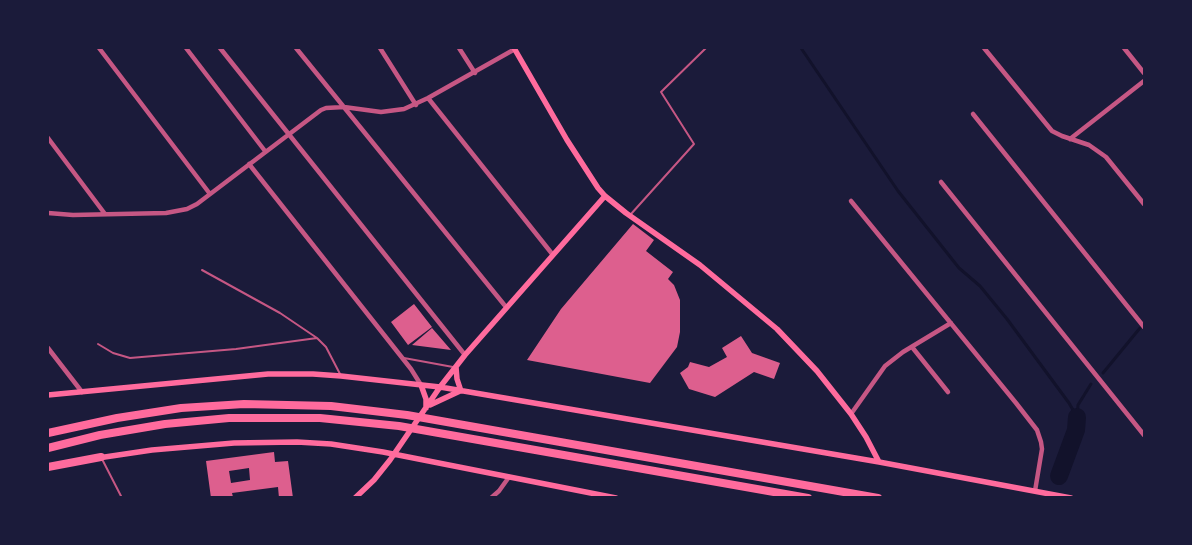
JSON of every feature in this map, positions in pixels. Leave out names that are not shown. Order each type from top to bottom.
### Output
[{"type":"highway","points":[[48,433],[124,416],[212,406],[305,404],[367,409],[406,415],[878,498]]},
{"type":"highway","points":[[48,448],[100,434],[165,424],[228,418],[320,418],[399,426],[808,498]]},
{"type":"highway","points":[[48,467],[101,457]]},
{"type":"main road","points":[[515,48],[572,148],[605,196],[700,265],[773,325],[811,364],[851,414],[879,462]]},
{"type":"main road","points":[[355,498],[374,480],[395,454],[464,355],[605,196]]},
{"type":"main road","points":[[456,367],[461,391]]},
{"type":"main road","points":[[48,395],[268,374],[341,376],[461,391],[879,462],[1071,498]]},
{"type":"main road","points":[[421,385],[426,399],[426,408]]},
{"type":"main road","points":[[426,408],[461,391]]},
{"type":"main road","points":[[48,471],[101,457],[152,450],[267,442],[331,444],[395,454],[616,498]]},
{"type":"street","points":[[99,48],[210,194]]},
{"type":"street","points":[[186,48],[266,151]]},
{"type":"street","points":[[220,48],[464,355]]},
{"type":"street","points":[[296,48],[506,307]]},
{"type":"street","points":[[380,48],[416,105]]},
{"type":"street","points":[[459,48],[475,73]]},
{"type":"street","points":[[48,213],[73,215],[181,211],[197,204],[320,110],[344,107],[381,112],[416,105],[475,73],[515,48]]},
{"type":"street","points":[[984,48],[1052,131],[1089,145],[1106,157],[1144,204]]},
{"type":"street","points":[[1124,48],[1144,73]]},
{"type":"street","points":[[1070,139],[1144,81]]},
{"type":"street","points":[[428,98],[553,255]]},
{"type":"street","points":[[973,114],[1144,327]]},
{"type":"street","points":[[48,138],[105,214]]},
{"type":"street","points":[[249,164],[412,369],[421,385]]},
{"type":"street","points":[[941,182],[1144,435]]},
{"type":"street","points":[[851,201],[1037,430],[1042,450],[1035,491]]},
{"type":"street","points":[[851,414],[885,366],[912,346],[950,323]]},
{"type":"street","points":[[912,346],[948,392]]},
{"type":"street","points":[[48,348],[82,392]]},
{"type":"street","points":[[491,498],[499,491],[509,477]]},
{"type":"lane","points":[[630,216],[694,144],[662,92],[706,48]]},
{"type":"lane","points":[[202,270],[280,313],[317,338],[330,352],[341,376]]},
{"type":"lane","points":[[98,344],[112,354],[130,358],[236,349],[317,338]]},
{"type":"lane","points":[[402,358],[456,367]]},
{"type":"lane","points":[[101,457],[122,498]]},
{"type":"building","points":[[633,224],[654,240],[646,251],[673,272],[668,279],[674,285],[680,300],[680,332],[677,347],[650,383],[527,360],[561,309]]},
{"type":"building","points":[[414,304],[432,327],[408,345],[391,322]]},
{"type":"building","points":[[432,328],[451,350],[412,345]]},
{"type":"building","points":[[741,336],[752,353],[780,363],[774,379],[754,372],[715,397],[689,389],[680,373],[688,367],[690,362],[709,367],[727,357],[722,348]]},
{"type":"building","points":[[274,452],[275,462],[288,461],[293,498],[279,498],[278,487],[232,493],[233,497],[211,498],[206,461]],"holes":[[[249,468],[250,480],[231,483],[229,471]]]},
{"type":"waterway","points":[[801,48],[898,191],[959,268],[980,286],[1007,319],[1069,403],[1077,417]]},
{"type":"waterway","points":[[1103,373],[1140,328]]},
{"type":"waterway","points":[[1077,417],[1078,405],[1091,384]]},
{"type":"waterway","points":[[1059,476],[1076,430],[1077,417]]}]
